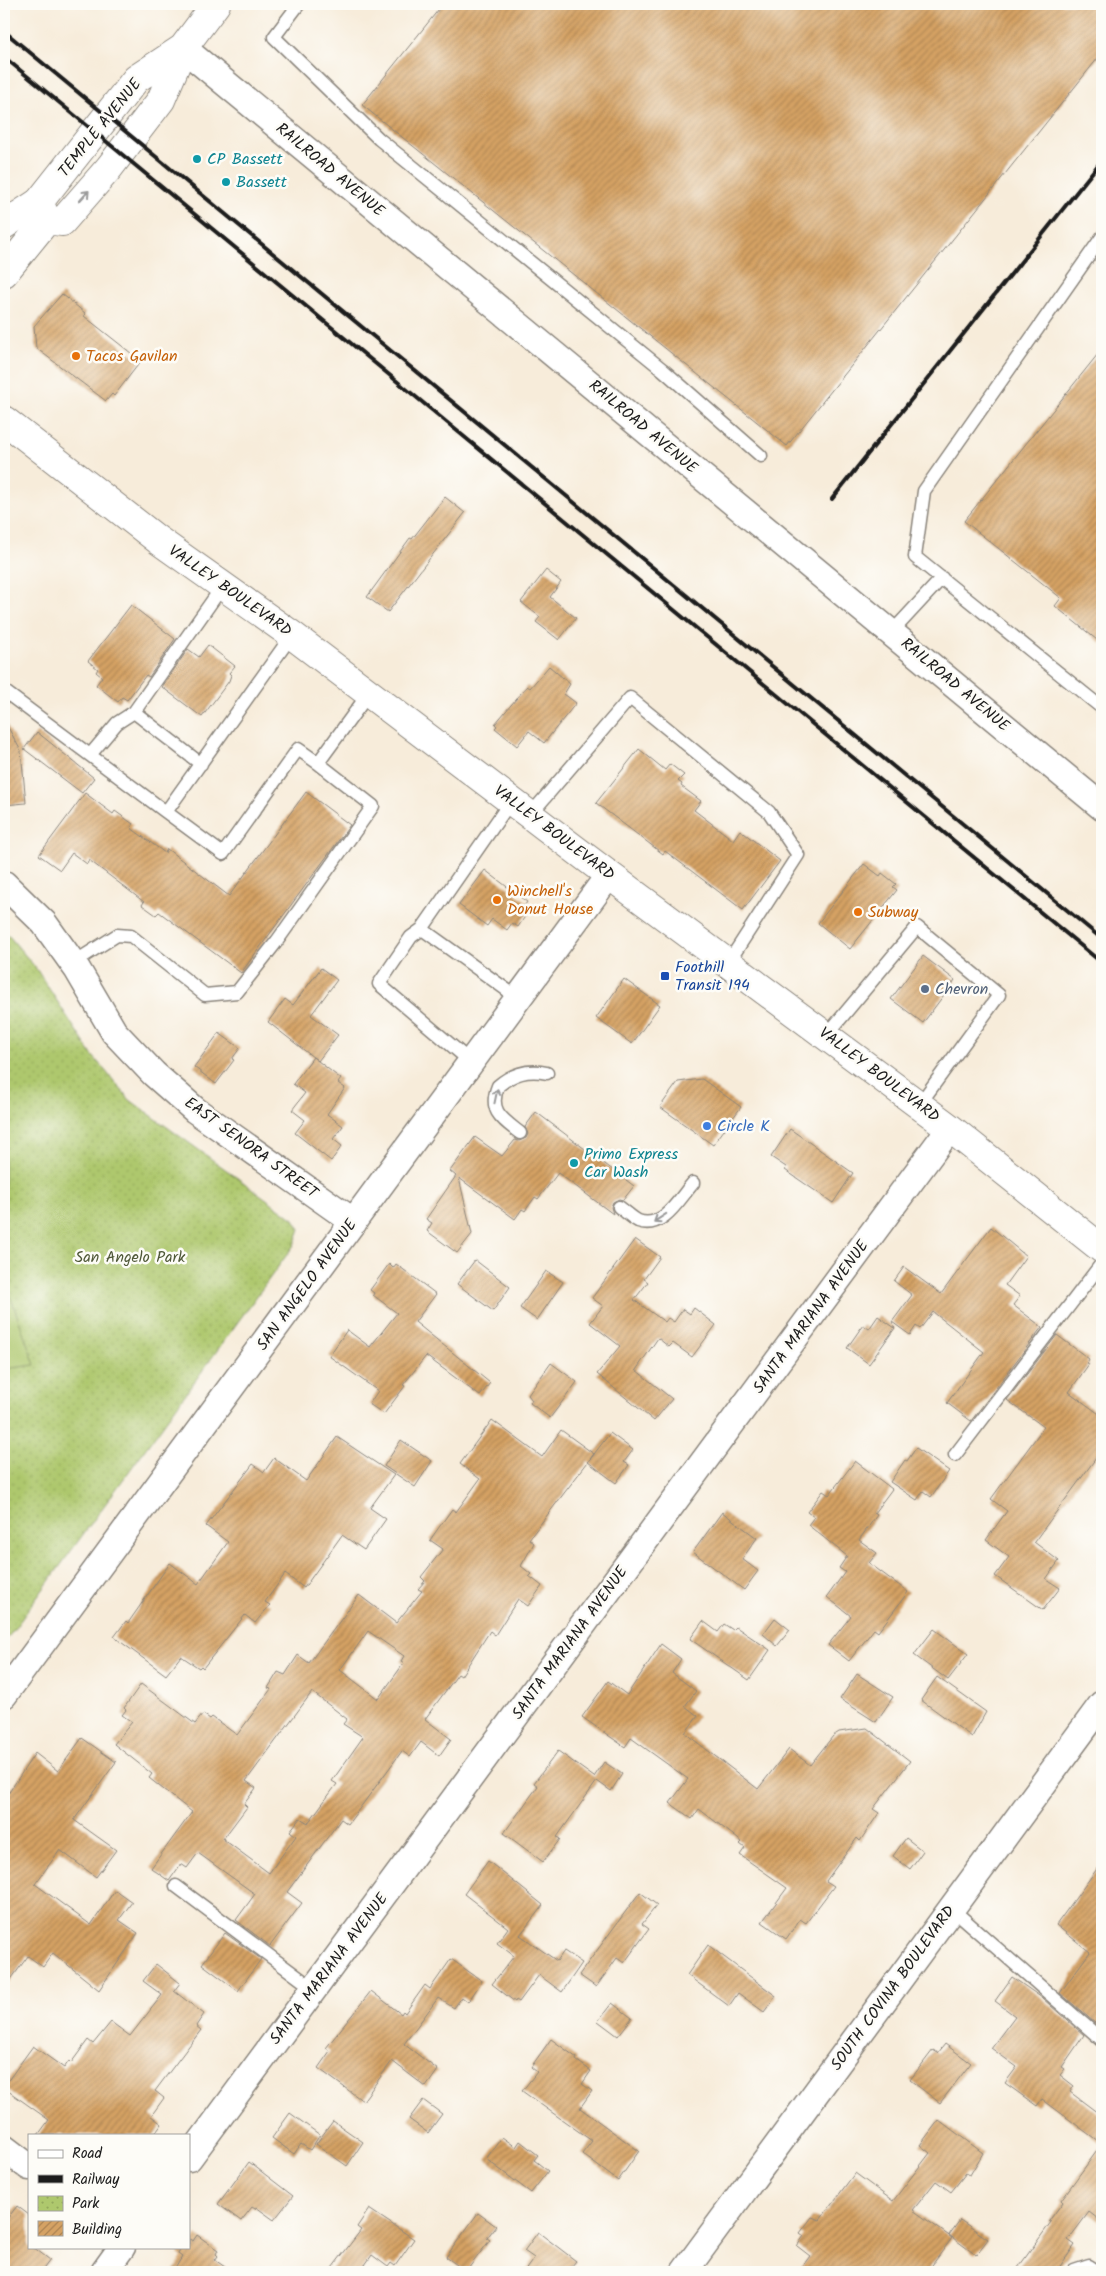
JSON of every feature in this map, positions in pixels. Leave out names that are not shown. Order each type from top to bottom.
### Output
[{"type":"main road","name":"TEMPLE AVENUE","points":[[4,273],[43,212],[136,79],[183,48],[216,4]]},
{"type":"main road","points":[[4,224],[43,212]]},
{"type":"main road","name":"VALLEY BOULEVARD","points":[[4,420],[222,587],[292,635],[609,875],[950,1128],[1102,1249]]},
{"type":"street","name":"RAILROAD AVENUE","points":[[183,48],[1102,807]]},
{"type":"street","name":"SAN ANGELO AVENUE","points":[[4,1695],[609,875]]},
{"type":"street","name":"EAST SENORA STREET","points":[[4,884],[44,923],[73,963],[114,1032],[154,1074],[195,1110],[354,1222]]},
{"type":"street","name":"SANTA MARIANA AVENUE","points":[[190,2157],[950,1128]]},
{"type":"street","name":"SOUTH COVINA BOULEVARD","points":[[684,2272],[1102,1704]]},
{"type":"street","points":[[4,2148],[28,2166]]},
{"type":"street","points":[[104,2272],[121,2248]]},
{"type":"lane","points":[[300,4],[274,37],[379,139],[662,369],[761,456]]},
{"type":"lane","points":[[1102,237],[924,491],[915,556],[1102,708]]},
{"type":"lane","points":[[892,633],[942,578]]},
{"type":"lane","points":[[90,755],[116,723],[134,712],[222,587]]},
{"type":"lane","points":[[166,812],[292,635]]},
{"type":"lane","points":[[4,690],[223,854],[298,749],[374,806],[278,941],[237,992],[205,995],[131,936],[117,934],[73,963]]},
{"type":"lane","points":[[318,763],[368,693]]},
{"type":"lane","points":[[471,1062],[379,984],[411,937],[422,929],[521,808],[630,698],[769,812],[798,855],[728,963]]},
{"type":"lane","points":[[134,712],[201,764]]},
{"type":"lane","points":[[826,1036],[917,927],[999,995],[919,1105]]},
{"type":"lane","points":[[422,929],[518,998]]},
{"type":"lane","points":[[520,1133],[505,1122],[496,1111],[494,1104],[498,1086],[517,1074],[532,1070],[547,1073]]},
{"type":"lane","points":[[619,1206],[638,1220],[651,1223],[663,1218],[692,1183]]},
{"type":"lane","points":[[955,1455],[1102,1263]]},
{"type":"lane","points":[[176,1886],[314,1989]]},
{"type":"lane","points":[[952,1909],[1102,2040]]},
{"type":"lane","points":[[1074,2271],[1089,2266],[1098,2272]]},
{"type":"green space","name":"San Angelo Park","points":[[4,930],[35,967],[92,1055],[130,1100],[294,1219],[300,1229],[294,1245],[4,1643]]},
{"type":"green space","points":[[4,1286],[9,1293],[35,1365],[4,1369]]},
{"type":"building","points":[[443,4],[1102,4],[1102,53],[787,446],[362,105]]},
{"type":"building","points":[[62,294],[85,313],[84,316],[141,361],[114,396],[112,394],[106,401],[36,348],[34,326]]},
{"type":"building","points":[[1102,349],[1102,644],[1055,606],[1061,598],[964,521]]},
{"type":"building","points":[[445,497],[465,513],[388,612],[367,597],[410,538],[412,539]]},
{"type":"building","points":[[546,570],[561,582],[550,597],[576,618],[559,640],[536,622],[540,617],[521,602]]},
{"type":"building","points":[[131,605],[175,639],[149,677],[146,675],[127,700],[122,697],[118,702],[96,685],[102,677],[96,672],[98,669],[88,661]]},
{"type":"building","points":[[208,645],[235,666],[229,673],[231,675],[229,681],[202,717],[162,687],[188,649],[199,657]]},
{"type":"building","points":[[549,666],[570,684],[564,694],[576,703],[544,743],[529,731],[517,746],[495,728],[497,726],[495,724],[527,686],[530,688]]},
{"type":"building","points":[[4,720],[21,751],[26,803],[4,805]]},
{"type":"building","points":[[37,732],[94,778],[82,793],[24,749]]},
{"type":"building","points":[[639,749],[665,770],[670,764],[684,775],[678,781],[682,784],[681,786],[701,801],[694,810],[733,840],[740,830],[780,861],[743,910],[665,851],[663,854],[596,803]]},
{"type":"building","points":[[306,792],[350,825],[241,973],[159,912],[156,915],[142,905],[144,902],[89,860],[87,864],[72,853],[60,870],[39,855],[85,793],[113,814],[115,811],[133,824],[131,828],[165,853],[167,849],[229,896]]},
{"type":"building","points":[[864,864],[880,876],[882,873],[896,884],[893,887],[897,890],[850,949],[818,923]]},
{"type":"building","points":[[485,870],[527,902],[523,908],[528,912],[518,927],[512,923],[507,930],[492,919],[487,926],[459,905]]},
{"type":"building","points":[[923,956],[955,980],[923,1023],[891,999]]},
{"type":"building","points":[[321,968],[337,980],[311,1015],[338,1035],[318,1061],[268,1022],[285,999],[293,1005]]},
{"type":"building","points":[[624,979],[660,1005],[632,1044],[596,1018]]},
{"type":"building","points":[[219,1033],[240,1048],[232,1059],[234,1060],[216,1084],[194,1067]]},
{"type":"building","points":[[313,1057],[341,1079],[338,1083],[345,1088],[327,1114],[343,1126],[333,1139],[342,1146],[331,1161],[295,1133],[305,1120],[292,1110],[305,1093],[293,1084]]},
{"type":"building","name":"Circle K","points":[[702,1079],[741,1107],[713,1145],[660,1107],[678,1082]]},
{"type":"building","points":[[536,1112],[634,1186],[623,1200],[619,1199],[613,1202],[611,1207],[613,1214],[558,1173],[538,1199],[535,1197],[525,1211],[522,1209],[515,1219],[459,1178],[472,1234],[457,1253],[427,1231],[432,1223],[426,1219],[456,1176],[450,1171],[475,1137],[502,1156],[515,1140],[519,1141],[526,1138],[528,1134],[525,1127]]},
{"type":"building","points":[[790,1129],[853,1173],[833,1203],[785,1170],[786,1167],[771,1157]]},
{"type":"building","points":[[991,1227],[1026,1256],[1005,1285],[1020,1296],[1013,1305],[1042,1327],[971,1421],[947,1403],[984,1352],[933,1312],[920,1329],[916,1326],[910,1335],[892,1322],[912,1295],[894,1281],[904,1267],[941,1294]]},
{"type":"building","points":[[635,1239],[660,1257],[644,1279],[648,1282],[634,1300],[665,1322],[668,1318],[674,1322],[683,1309],[690,1314],[694,1308],[716,1325],[692,1357],[673,1343],[669,1347],[658,1338],[636,1370],[672,1399],[654,1421],[597,1374],[620,1346],[590,1323],[603,1306],[592,1298]]},
{"type":"building","points":[[475,1260],[510,1287],[493,1311],[457,1284]]},
{"type":"building","points":[[389,1264],[393,1268],[396,1264],[436,1294],[415,1322],[490,1383],[480,1396],[426,1356],[403,1385],[405,1386],[384,1414],[369,1404],[378,1391],[329,1356],[347,1330],[370,1347],[397,1313],[373,1295],[374,1293],[370,1290]]},
{"type":"building","points":[[546,1271],[563,1282],[537,1320],[520,1308]]},
{"type":"building","points":[[878,1316],[895,1328],[869,1364],[847,1348],[863,1325],[869,1329]]},
{"type":"building","points":[[1057,1335],[1089,1359],[1087,1363],[1089,1364],[1069,1392],[1102,1416],[1102,1450],[1034,1542],[1059,1561],[1046,1579],[1060,1588],[1043,1610],[995,1576],[1009,1557],[986,1540],[1007,1511],[991,1499],[1044,1427],[1007,1400]]},
{"type":"building","points":[[551,1363],[577,1382],[550,1418],[530,1403],[532,1400],[528,1395]]},
{"type":"building","points":[[492,1420],[542,1457],[561,1430],[594,1454],[529,1539],[534,1543],[521,1566],[531,1574],[529,1576],[542,1586],[528,1606],[518,1599],[495,1635],[490,1631],[461,1676],[458,1674],[425,1719],[451,1739],[439,1756],[421,1742],[410,1757],[402,1751],[348,1824],[341,1819],[287,1892],[302,1903],[270,1946],[236,1920],[255,1894],[198,1853],[187,1868],[181,1864],[169,1881],[151,1868],[192,1812],[149,1778],[152,1774],[114,1744],[132,1722],[122,1715],[126,1710],[124,1708],[141,1684],[195,1724],[203,1714],[210,1719],[212,1717],[237,1735],[271,1689],[268,1688],[278,1672],[285,1675],[298,1655],[309,1663],[359,1595],[396,1623],[422,1591],[418,1589],[425,1581],[421,1577],[443,1549],[430,1540],[452,1509],[456,1512],[480,1479],[460,1464]],"holes":[[[368,1631],[404,1656],[401,1661],[404,1663],[378,1699],[340,1670]],[[312,1692],[347,1719],[343,1724],[363,1737],[332,1781],[337,1784],[308,1823],[300,1818],[290,1831],[296,1836],[269,1873],[223,1839],[247,1807],[244,1804],[256,1788],[246,1781]]]},
{"type":"building","points":[[610,1433],[633,1450],[624,1462],[629,1465],[616,1483],[588,1462]]},
{"type":"building","points":[[337,1437],[394,1475],[370,1508],[386,1519],[364,1550],[342,1535],[304,1588],[285,1574],[265,1602],[270,1605],[255,1623],[245,1615],[203,1668],[201,1666],[199,1668],[181,1656],[166,1675],[114,1637],[126,1621],[128,1623],[170,1563],[198,1584],[228,1542],[206,1526],[253,1464],[264,1472],[274,1458],[306,1481]]},
{"type":"building","points":[[401,1440],[432,1461],[415,1487],[384,1466]]},
{"type":"building","points":[[916,1448],[949,1471],[931,1497],[923,1491],[917,1500],[890,1482]]},
{"type":"building","points":[[855,1461],[892,1489],[874,1513],[877,1515],[859,1540],[877,1553],[869,1563],[908,1592],[878,1632],[874,1629],[849,1661],[828,1645],[851,1616],[827,1597],[845,1572],[839,1568],[847,1556],[808,1525],[814,1517],[807,1512],[823,1491],[829,1495]]},
{"type":"building","points":[[722,1512],[757,1538],[742,1559],[758,1571],[744,1590],[693,1552]]},
{"type":"building","points":[[775,1618],[790,1630],[777,1646],[763,1634]]},
{"type":"building","points":[[703,1621],[718,1632],[724,1624],[733,1630],[736,1627],[770,1650],[749,1680],[690,1639]]},
{"type":"building","points":[[934,1629],[968,1654],[948,1680],[914,1655]]},
{"type":"building","points":[[661,1644],[681,1659],[672,1673],[696,1691],[685,1706],[698,1716],[685,1733],[758,1789],[789,1749],[810,1765],[833,1736],[839,1732],[867,1728],[910,1761],[873,1809],[879,1813],[860,1841],[857,1838],[826,1881],[834,1886],[806,1923],[800,1919],[786,1939],[762,1922],[787,1888],[740,1855],[745,1848],[740,1844],[742,1842],[699,1809],[692,1819],[670,1803],[688,1779],[631,1738],[625,1747],[582,1717],[608,1681],[627,1695]]},
{"type":"building","points":[[857,1674],[893,1697],[876,1722],[840,1699]]},
{"type":"building","points":[[937,1677],[986,1712],[972,1737],[921,1700]]},
{"type":"building","points":[[82,1738],[116,1762],[74,1820],[116,1850],[96,1877],[60,1850],[35,1884],[91,1925],[115,1890],[132,1902],[119,1920],[138,1933],[99,1990],[53,1953],[43,1967],[28,1956],[4,1989],[4,1800],[35,1753],[58,1771]]},
{"type":"building","points":[[558,1751],[594,1777],[604,1762],[622,1774],[611,1791],[597,1781],[557,1837],[560,1839],[543,1862],[504,1833],[538,1786],[534,1783]]},
{"type":"building","points":[[906,1838],[923,1851],[910,1869],[893,1856]]},
{"type":"building","points":[[488,1861],[543,1905],[520,1935],[557,1961],[564,1951],[582,1963],[562,1992],[539,1975],[519,2002],[516,2000],[515,2002],[492,1984],[514,1956],[497,1943],[508,1928],[464,1894]]},
{"type":"building","points":[[1102,1862],[1102,2029],[1060,1993],[1090,1952],[1056,1925]]},
{"type":"building","points":[[640,1892],[657,1905],[642,1924],[649,1929],[624,1963],[617,1958],[596,1987],[579,1975]]},
{"type":"building","points":[[225,1933],[261,1959],[238,1991],[202,1964]]},
{"type":"building","points":[[708,1945],[776,1996],[764,2012],[738,1993],[729,2006],[687,1975]]},
{"type":"building","points":[[451,1959],[482,1981],[468,2002],[462,1997],[454,2008],[438,1998],[404,2044],[438,2070],[426,2087],[392,2061],[363,2101],[318,2068],[330,2051],[326,2048],[371,1991],[401,2014],[403,2011],[405,2013],[425,1985],[430,1989]]},
{"type":"building","points":[[156,1964],[180,1983],[174,1991],[204,2014],[196,2026],[201,2030],[155,2091],[164,2098],[151,2116],[162,2124],[155,2134],[39,2134],[49,2120],[4,2088],[4,2086],[33,2046],[64,2068],[69,2061],[71,2063],[88,2040],[93,2044],[111,2022],[130,2036],[162,1995],[143,1981]]},
{"type":"building","points":[[1012,1977],[1042,1998],[1084,2035],[1062,2067],[1065,2069],[1060,2075],[1074,2086],[1070,2092],[1102,2116],[1102,2144],[1042,2099],[1037,2106],[1005,2083],[1017,2067],[991,2048],[1015,2016],[995,2001]]},
{"type":"building","points":[[612,2003],[632,2018],[618,2036],[598,2021]]},
{"type":"building","points":[[551,2039],[591,2071],[582,2084],[592,2091],[580,2108],[639,2151],[618,2181],[582,2154],[592,2141],[522,2091],[537,2072],[531,2067]]},
{"type":"building","points":[[945,2044],[971,2063],[940,2103],[910,2080],[933,2050],[938,2053]]},
{"type":"building","points":[[423,2100],[442,2114],[428,2133],[409,2119]]},
{"type":"building","points":[[290,2113],[320,2135],[310,2150],[301,2144],[294,2154],[272,2138]]},
{"type":"building","points":[[939,2120],[983,2153],[970,2175],[966,2173],[951,2192],[936,2181],[913,2210],[952,2238],[927,2272],[798,2272],[810,2256],[797,2246],[804,2236],[800,2233],[812,2217],[820,2220],[855,2173],[893,2201],[930,2153],[920,2145]]},
{"type":"building","points":[[333,2121],[363,2142],[347,2166],[316,2144]]},
{"type":"building","points":[[502,2137],[516,2147],[520,2141],[538,2155],[534,2160],[548,2171],[531,2193],[486,2159]]},
{"type":"building","points":[[1102,2144],[1102,2222],[1089,2212],[1068,2240],[1075,2245],[1056,2272],[1015,2272],[1051,2222],[1049,2221],[1063,2202],[1061,2200]]},
{"type":"building","points":[[249,2162],[293,2196],[274,2220],[256,2207],[255,2209],[252,2207],[241,2221],[218,2204]]},
{"type":"building","points":[[17,2206],[28,2214],[28,2248],[34,2248],[50,2260],[41,2272],[4,2272],[4,2223]]},
{"type":"building","points":[[369,2209],[414,2239],[395,2266],[391,2263],[388,2267],[372,2255],[360,2272],[329,2272],[361,2230],[357,2227]]},
{"type":"building","points":[[478,2213],[496,2226],[487,2238],[490,2240],[468,2269],[464,2270],[446,2257]]},
{"type":"building","points":[[960,2220],[988,2239],[976,2255],[949,2235]]},
{"type":"building","points":[[538,2232],[576,2261],[567,2272],[524,2272],[534,2258],[524,2251]]},
{"type":"building","points":[[197,2235],[218,2250],[216,2254],[218,2256],[215,2260],[232,2272],[173,2272],[182,2257],[178,2254],[181,2248],[190,2248],[190,2240],[193,2241]]},
{"type":"railway","points":[[4,31],[1102,939]]},
{"type":"railway","points":[[4,57],[1102,963]]},
{"type":"railway","points":[[832,499],[1102,160]]},
{"type":"place","name":"CP Bassett","points":[[197,159]]},
{"type":"place","name":"Bassett","points":[[226,182]]},
{"type":"place","name":"Tacos Gavilan","points":[[76,356]]},
{"type":"place","name":"Winchell's Donut House","points":[[497,900]]},
{"type":"place","name":"Subway","points":[[858,912]]},
{"type":"place","name":"Foothill Transit 194","points":[[665,976]]},
{"type":"place","name":"Chevron","points":[[925,989]]},
{"type":"place","name":"Circle K","points":[[707,1126]]},
{"type":"place","name":"Primo Express Car Wash","points":[[574,1163]]}]
